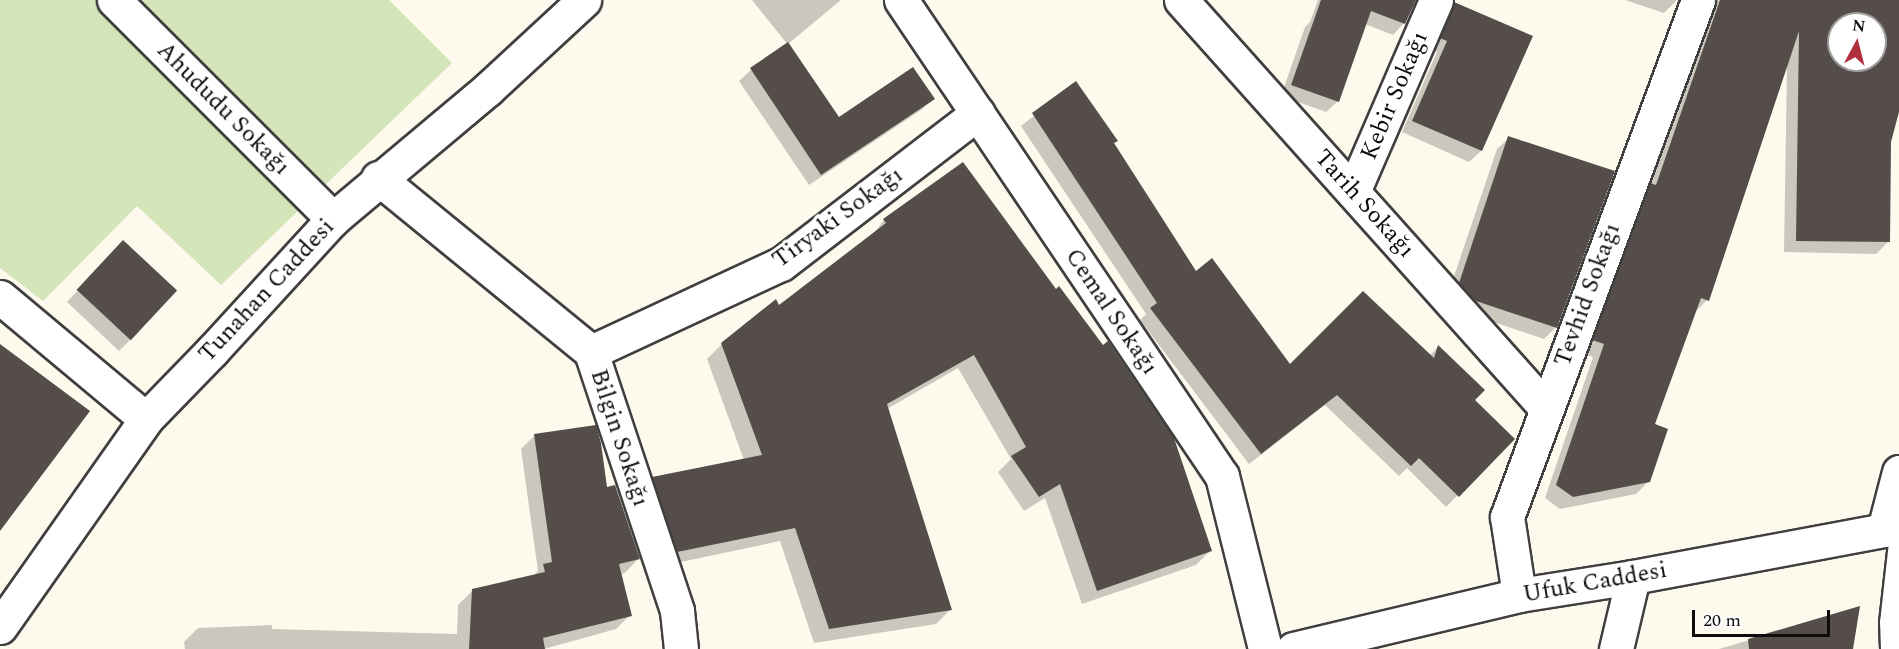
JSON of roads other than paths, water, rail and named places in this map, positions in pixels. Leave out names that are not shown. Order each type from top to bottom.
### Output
[{"type":"street","name":"Ahududu Sokağı","points":[[114,0],[333,219]]},
{"type":"street","name":"Tunahan Caddesi","points":[[4,612],[146,419],[333,219],[378,178],[488,89],[584,0]]},
{"type":"street","name":"Cemal Sokağı","points":[[902,0],[1222,476],[1265,649]]},
{"type":"street","name":"Tarih Sokağı","points":[[1181,0],[1546,408]]},
{"type":"street","name":"Kebir Sokağı","points":[[1353,192],[1436,0]]},
{"type":"street","name":"Tevhid Sokağı","points":[[1519,595],[1507,517],[1698,0]]},
{"type":"street","name":"Tiryaki Sokağı","points":[[591,352],[781,264],[978,113]]},
{"type":"street","name":"Bilgin Sokağı","points":[[378,178],[591,352],[677,611],[681,649]]},
{"type":"street","points":[[0,297],[146,419]]},
{"type":"street","points":[[1894,533],[1899,472]]},
{"type":"street","name":"Ufuk Caddesi","points":[[1293,649],[1519,595],[1894,533]]},
{"type":"street","points":[[1616,649],[1633,577]]},
{"type":"lane","points":[[1891,649],[1894,533]]}]
